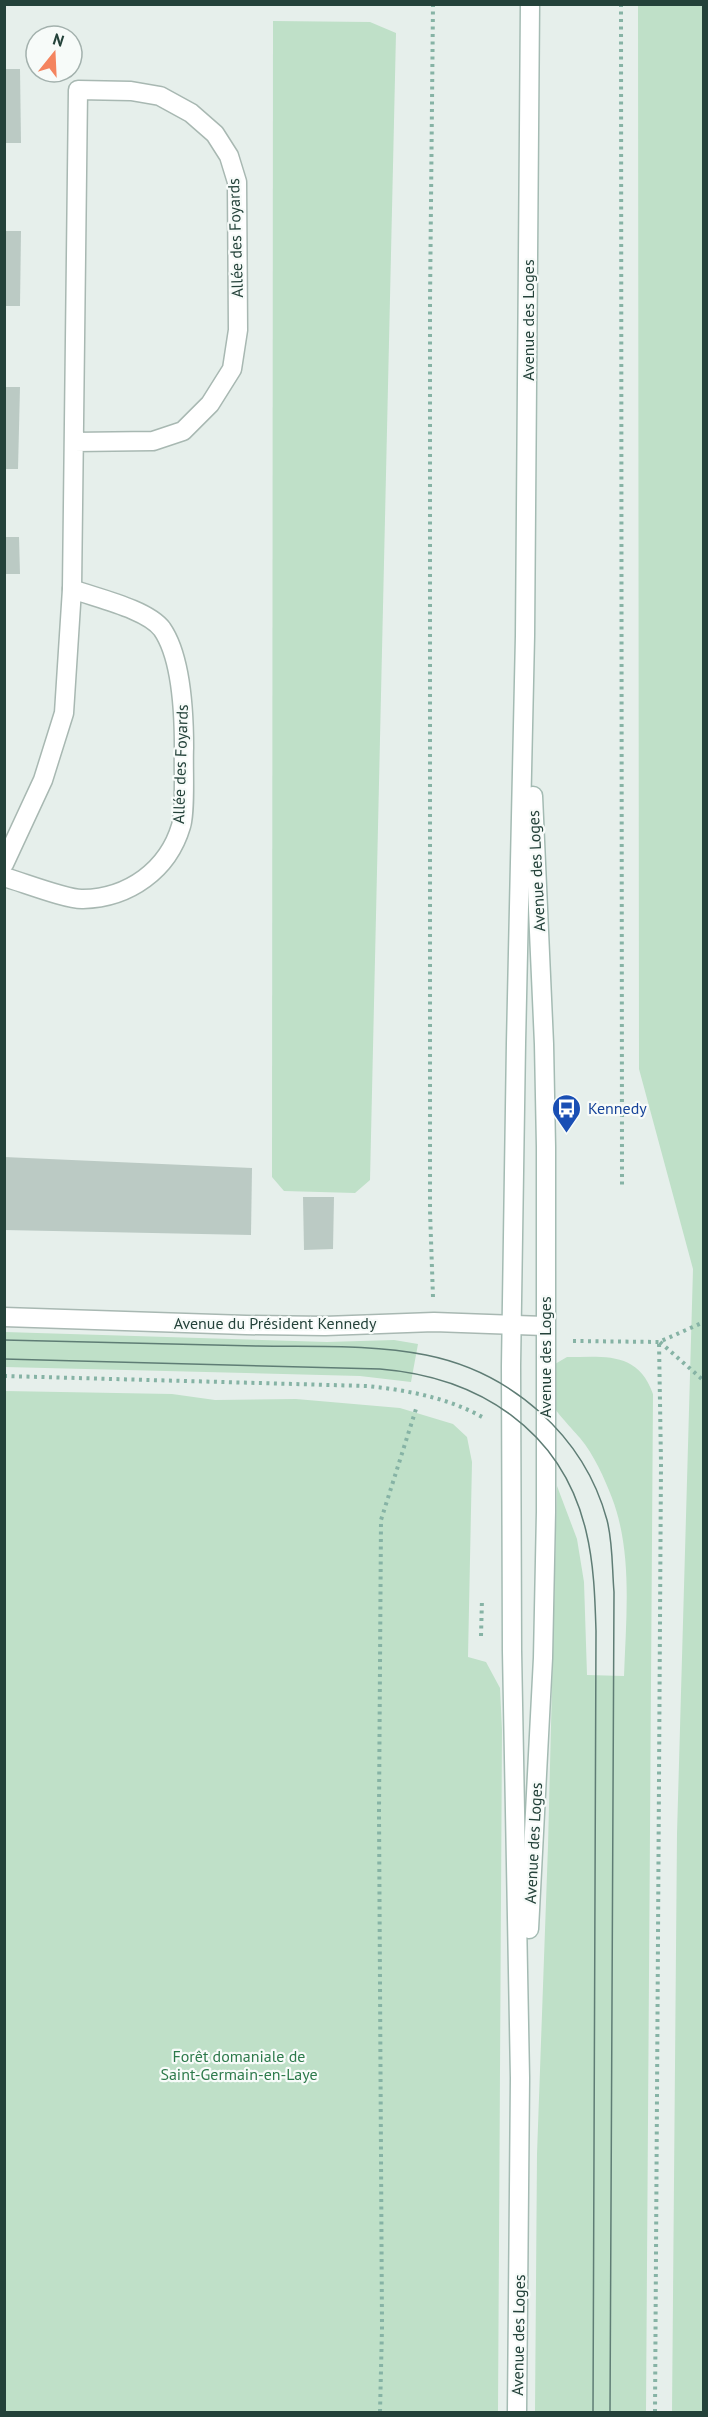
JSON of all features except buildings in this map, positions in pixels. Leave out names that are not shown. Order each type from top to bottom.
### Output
[{"type":"main road","name":"Avenue des Loges","points":[[517,2412],[520,2078],[512,1651],[512,1325],[525,636],[530,4]]},
{"type":"main road","name":"Allée des Foyards","points":[[4,864],[43,780],[64,713],[72,589],[78,90],[131,91],[160,96],[191,113],[215,134],[229,156],[237,182],[237,330],[232,369],[210,404],[183,431],[153,441],[74,442]]},
{"type":"main road","name":"Allée des Foyards","points":[[4,877],[81,900],[116,894],[142,882],[168,856],[182,824],[184,708],[171,645],[161,628],[147,616],[72,589]]},
{"type":"main road","name":"Avenue des Loges","points":[[520,2078],[543,1658],[545,1334],[544,1044],[525,636]]},
{"type":"main road","name":"Avenue du Président Kennedy","points":[[4,1317],[325,1326],[434,1322],[512,1325],[545,1334]]},
{"type":"path","points":[[433,4],[430,302],[430,1211],[434,1304]]},
{"type":"path","points":[[621,4],[622,1187]]},
{"type":"path","points":[[545,1334],[659,1342],[704,1322]]},
{"type":"path","points":[[659,1342],[704,1381]]},
{"type":"path","points":[[655,2412],[661,1475],[659,1342]]},
{"type":"path","points":[[4,1376],[393,1388],[456,1405],[489,1421]]},
{"type":"path","points":[[380,2412],[382,2328],[379,1836],[381,1520],[416,1409]]},
{"type":"path","points":[[481,1636],[483,1588]]},
{"type":"green space","points":[[638,5],[704,5],[703,2412],[672,2412],[677,1834],[693,1269],[639,1069]]},
{"type":"green space","points":[[273,21],[370,22],[396,33],[370,1180],[355,1193],[284,1191],[272,1177]]},
{"type":"green space","points":[[5,1332],[327,1342],[394,1340],[418,1344],[411,1382],[360,1376],[5,1367]]},
{"type":"green space","points":[[567,1357],[607,1357],[629,1363],[647,1380],[653,1394],[646,2412],[535,2412],[537,2154],[557,1486],[577,1539],[584,1582],[587,1675],[624,1676],[627,1609],[626,1563],[619,1519],[612,1498],[590,1452],[557,1412],[555,1406],[555,1364]]},
{"type":"green space","name":"Forêt domaniale de Saint-Germain-en-Laye","points":[[5,1391],[172,1394],[215,1400],[296,1399],[400,1408],[453,1424],[467,1437],[472,1462],[468,1657],[486,1662],[500,1688],[502,1730],[498,2412],[5,2412]]},
{"type":"tram line","points":[[4,1340],[342,1347],[384,1349],[426,1355],[457,1363],[515,1392],[540,1412],[562,1435],[581,1461],[596,1489],[607,1520],[614,1592],[610,2412]]},
{"type":"tram line","points":[[4,1359],[380,1369],[416,1374],[451,1383],[482,1397],[511,1415],[536,1437],[558,1464],[574,1495],[589,1543],[596,1619],[593,2412]]},
{"type":"place","name":"Kennedy","points":[[567,1134]]}]
